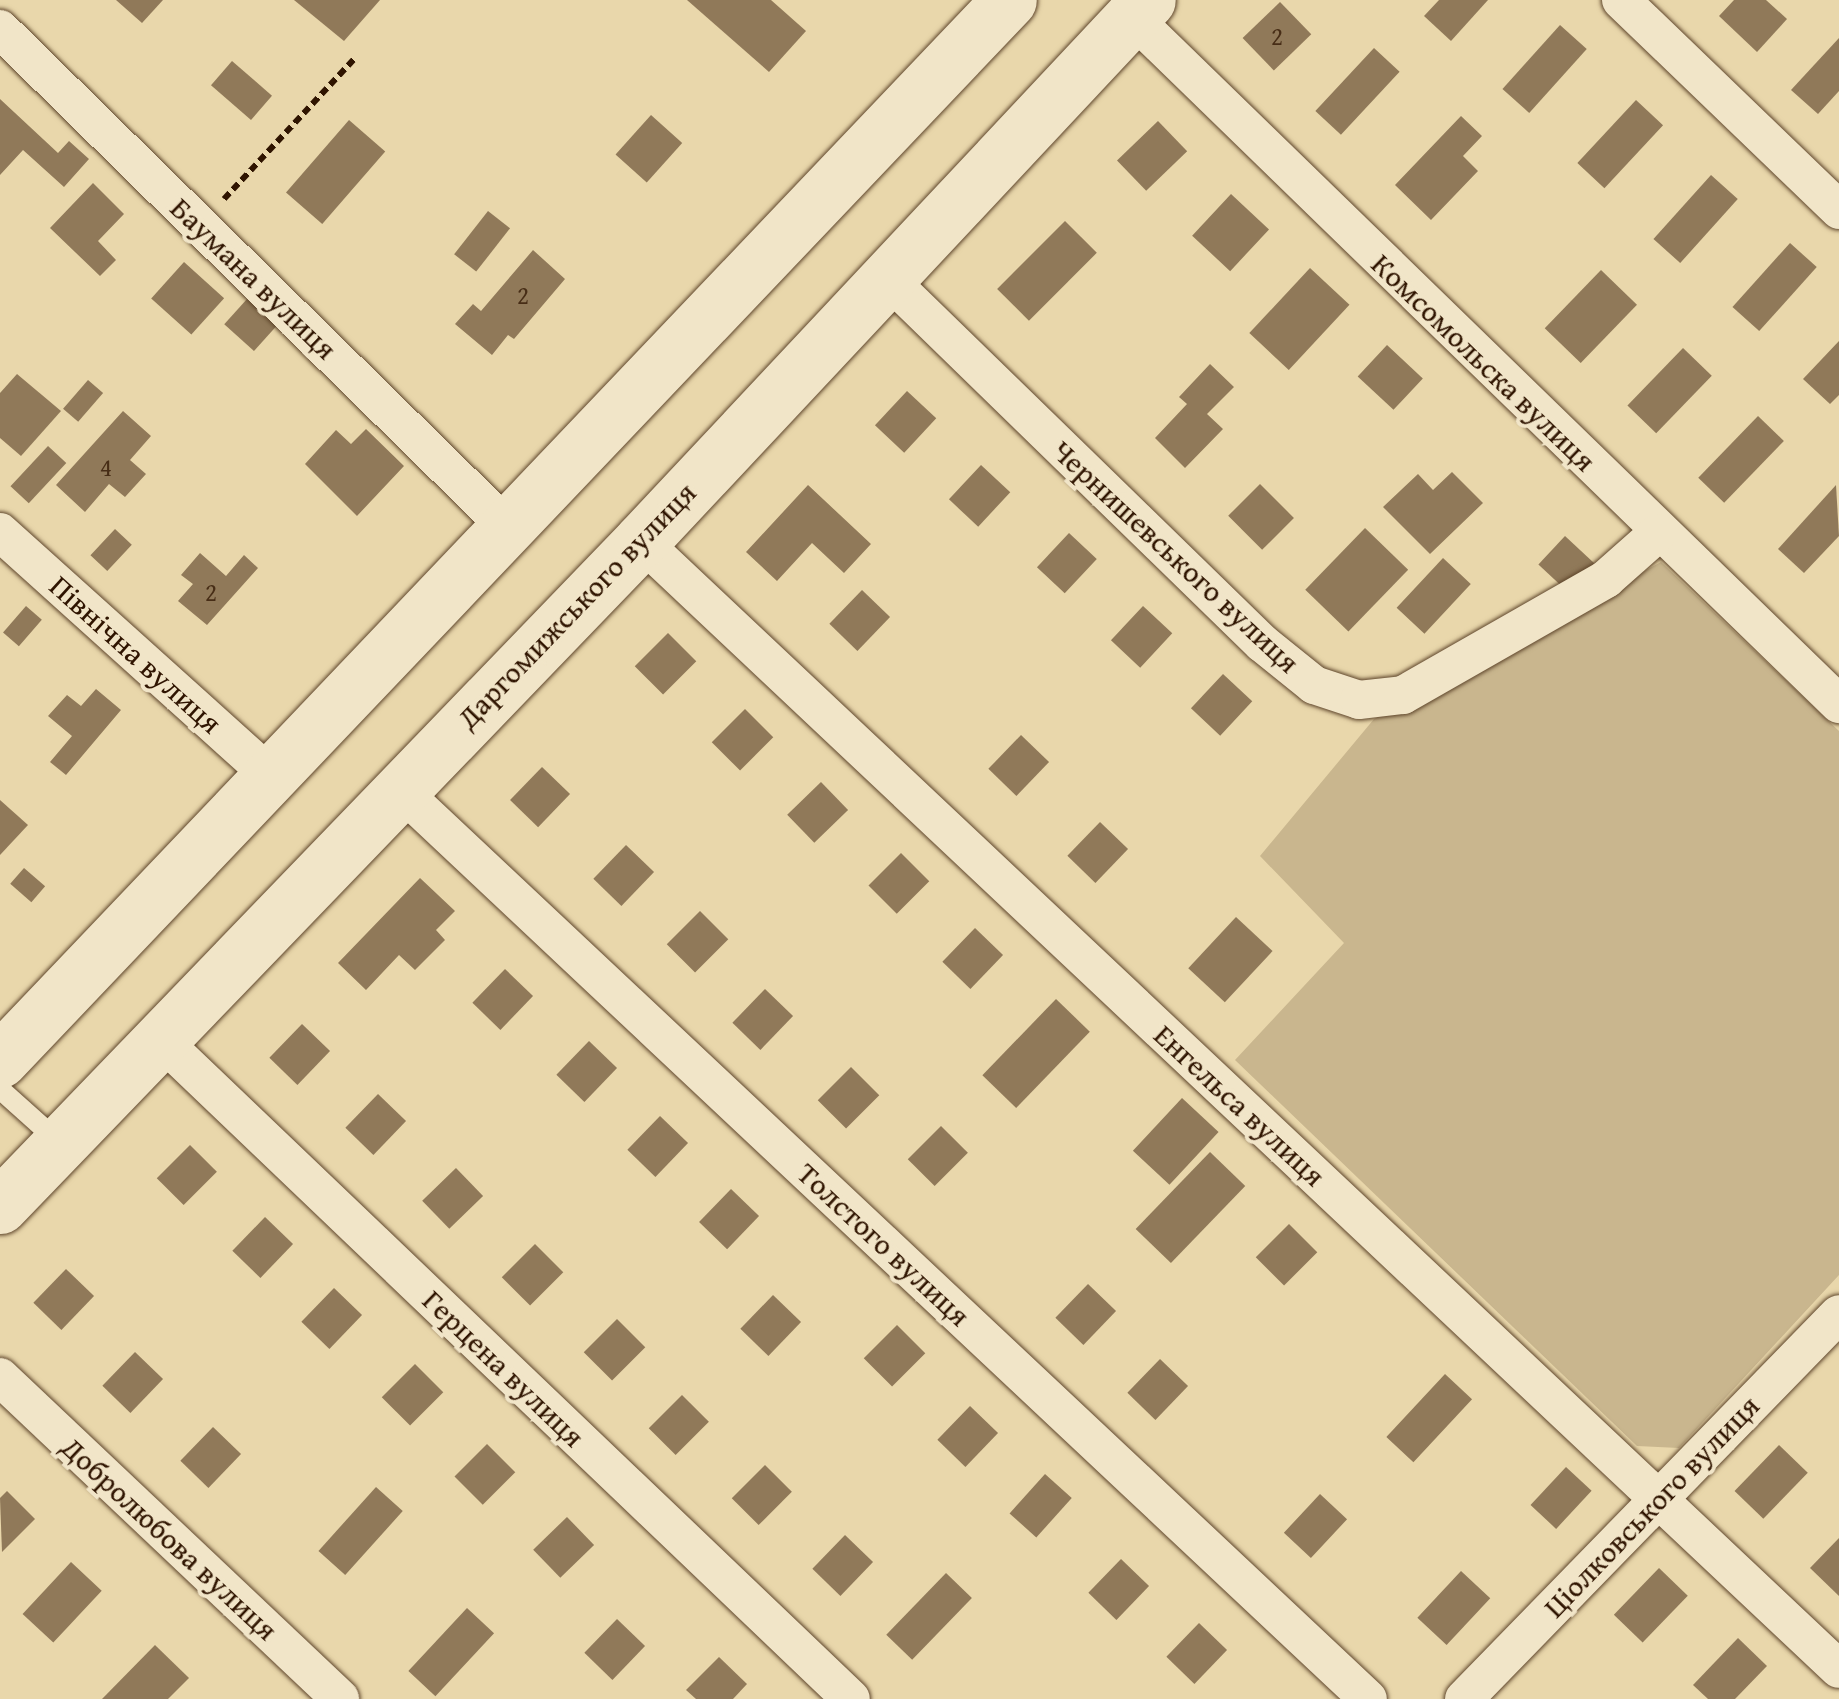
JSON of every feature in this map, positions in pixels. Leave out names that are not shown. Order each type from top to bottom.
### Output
[{"type":"street","points":[[0,1060],[1009,0]]},
{"type":"street","points":[[1622,0],[1839,210]]},
{"type":"street","name":"Даргомижського вулиця","points":[[0,1206],[158,1037],[641,541],[884,275],[1140,8]]},
{"type":"street","name":"Комсомольска вулиця","points":[[1140,8],[1658,533],[1839,704]]},
{"type":"street","name":"Баумана вулиця","points":[[0,29],[507,527]]},
{"type":"street","name":"Чернишевського вулиця","points":[[884,275],[1262,643],[1314,685],[1344,695],[1403,695],[1606,579],[1658,533]]},
{"type":"street","name":"Північна вулиця","points":[[0,532],[272,776]]},
{"type":"street","name":"Енгельса вулиця","points":[[641,541],[1839,1669]]},
{"type":"street","name":"Толстого вулиця","points":[[400,789],[1368,1699]]},
{"type":"street","name":"Герцена вулиця","points":[[158,1037],[851,1699]]},
{"type":"street","name":"Ціолковського вулиця","points":[[1464,1699],[1839,1314]]},
{"type":"street","name":"Добролюбова вулиця","points":[[0,1377],[340,1699]]},
{"type":"lane","points":[[0,1089],[60,1144]]},
{"type":"path","points":[[200,226],[354,60]]},
{"type":"shaded area","points":[[1661,562],[1839,731],[1839,1275],[1679,1448],[1637,1446],[1235,1060],[1344,943],[1260,856],[1374,719]]},
{"type":"building","points":[[116,0],[163,0],[142,23]]},
{"type":"building","points":[[294,0],[380,0],[344,41]]},
{"type":"building","points":[[687,0],[771,0],[806,31],[769,72]]},
{"type":"building","points":[[1439,0],[1488,0],[1451,41],[1424,16]]},
{"type":"building","points":[[1734,0],[1766,0],[1787,19],[1757,52],[1719,16]]},
{"type":"building","points":[[1280,2],[1311,34],[1274,70],[1243,38]]},
{"type":"building","points":[[1560,25],[1587,49],[1529,113],[1502,89]]},
{"type":"building","points":[[1839,38],[1839,91],[1818,114],[1791,90]]},
{"type":"building","points":[[1374,48],[1400,72],[1341,135],[1315,111]]},
{"type":"building","points":[[232,61],[272,96],[251,120],[211,85]]},
{"type":"building","points":[[0,99],[58,153],[69,141],[89,159],[64,187],[23,150],[0,175]]},
{"type":"building","points":[[1636,100],[1663,125],[1604,188],[1577,163]]},
{"type":"building","points":[[651,115],[682,143],[647,182],[616,154]]},
{"type":"building","points":[[1461,116],[1482,136],[1463,156],[1478,171],[1431,220],[1395,185]]},
{"type":"building","points":[[349,120],[385,151],[322,224],[286,192]]},
{"type":"building","points":[[1158,121],[1187,151],[1146,191],[1117,161]]},
{"type":"building","points":[[1711,175],[1738,199],[1680,263],[1653,239]]},
{"type":"building","points":[[93,183],[124,214],[98,241],[116,260],[100,276],[50,228]]},
{"type":"building","points":[[1231,194],[1269,229],[1230,271],[1192,236]]},
{"type":"building","points":[[488,211],[510,228],[476,272],[454,254]]},
{"type":"building","points":[[1065,221],[1097,253],[1029,321],[997,289]]},
{"type":"building","points":[[1790,243],[1817,267],[1759,331],[1732,307]]},
{"type":"building","points":[[533,250],[565,279],[514,339],[508,335],[492,355],[455,324],[473,304],[481,311]]},
{"type":"building","points":[[184,262],[224,298],[191,335],[151,298]]},
{"type":"building","points":[[1310,268],[1349,305],[1289,370],[1249,333]]},
{"type":"building","points":[[1601,270],[1637,305],[1581,363],[1545,328]]},
{"type":"building","points":[[247,299],[277,326],[254,351],[224,324]]},
{"type":"building","points":[[1839,341],[1839,395],[1830,404],[1803,379]]},
{"type":"building","points":[[1387,345],[1423,378],[1394,410],[1358,376]]},
{"type":"building","points":[[1683,348],[1712,376],[1656,433],[1627,406]]},
{"type":"building","points":[[1210,364],[1234,387],[1207,414],[1223,429],[1185,468],[1155,438],[1187,404],[1179,397]]},
{"type":"building","points":[[17,374],[61,411],[21,456],[0,438],[0,393]]},
{"type":"building","points":[[88,380],[103,393],[78,422],[63,409]]},
{"type":"building","points":[[907,391],[936,418],[904,453],[875,425]]},
{"type":"building","points":[[123,411],[151,436],[130,460],[146,474],[125,497],[109,484],[85,512],[56,485]]},
{"type":"building","points":[[1758,416],[1784,441],[1724,503],[1698,478]]},
{"type":"building","points":[[366,429],[404,466],[357,516],[305,464],[336,430],[351,444]]},
{"type":"building","points":[[48,446],[66,463],[29,503],[10,486]]},
{"type":"building","points":[[981,465],[1010,492],[978,527],[949,499]]},
{"type":"building","points":[[1452,472],[1483,503],[1430,554],[1383,507],[1418,474],[1433,490]]},
{"type":"building","points":[[1260,484],[1294,518],[1262,550],[1228,516]]},
{"type":"building","points":[[808,485],[871,544],[844,573],[812,543],[777,581],[746,552]]},
{"type":"building","points":[[1836,485],[1839,536],[1804,573],[1778,549]]},
{"type":"building","points":[[1365,528],[1408,570],[1348,632],[1305,590]]},
{"type":"building","points":[[115,529],[132,545],[107,571],[90,555]]},
{"type":"building","points":[[1069,533],[1097,559],[1065,593],[1037,567]]},
{"type":"building","points":[[1565,536],[1594,563],[1568,592],[1538,565]]},
{"type":"building","points":[[200,553],[226,576],[244,555],[258,568],[207,625],[178,601],[193,584],[181,575]]},
{"type":"building","points":[[1443,558],[1471,584],[1424,634],[1397,608]]},
{"type":"building","points":[[862,590],[890,617],[857,651],[829,624]]},
{"type":"building","points":[[26,606],[42,620],[19,646],[3,632]]},
{"type":"building","points":[[1143,606],[1172,633],[1140,668],[1111,640]]},
{"type":"building","points":[[668,633],[696,661],[663,695],[635,666]]},
{"type":"building","points":[[1223,674],[1252,701],[1220,736],[1191,708]]},
{"type":"building","points":[[96,689],[121,710],[66,775],[50,762],[72,736],[48,716],[67,695],[81,706]]},
{"type":"building","points":[[745,709],[773,737],[740,771],[712,742]]},
{"type":"building","points":[[1021,735],[1049,762],[1016,796],[988,769]]},
{"type":"building","points":[[542,767],[570,794],[538,827],[510,800]]},
{"type":"building","points":[[821,782],[848,810],[814,843],[787,815]]},
{"type":"building","points":[[0,800],[28,825],[0,855]]},
{"type":"building","points":[[1100,822],[1128,849],[1095,883],[1067,856]]},
{"type":"building","points":[[626,845],[654,872],[621,906],[593,879]]},
{"type":"building","points":[[901,853],[929,881],[897,914],[868,886]]},
{"type":"building","points":[[24,868],[45,886],[31,902],[10,884]]},
{"type":"building","points":[[420,878],[455,911],[436,930],[445,940],[415,970],[399,955],[366,990],[338,963]]},
{"type":"building","points":[[700,911],[728,939],[695,973],[667,944]]},
{"type":"building","points":[[1236,917],[1273,951],[1225,1002],[1188,968]]},
{"type":"building","points":[[975,928],[1003,955],[970,989],[942,962]]},
{"type":"building","points":[[505,969],[533,996],[500,1030],[472,1003]]},
{"type":"building","points":[[765,989],[793,1016],[760,1050],[732,1023]]},
{"type":"building","points":[[1056,999],[1090,1032],[1016,1108],[982,1075]]},
{"type":"building","points":[[302,1024],[330,1051],[297,1085],[269,1058]]},
{"type":"building","points":[[589,1041],[617,1068],[584,1102],[556,1075]]},
{"type":"building","points":[[851,1067],[879,1095],[846,1129],[818,1100]]},
{"type":"building","points":[[378,1094],[406,1121],[373,1155],[345,1128]]},
{"type":"building","points":[[1182,1098],[1219,1132],[1169,1185],[1133,1151]]},
{"type":"building","points":[[660,1116],[688,1143],[655,1177],[627,1150]]},
{"type":"building","points":[[941,1126],[968,1153],[935,1186],[908,1159]]},
{"type":"building","points":[[190,1145],[217,1172],[184,1205],[157,1178]]},
{"type":"building","points":[[1210,1152],[1245,1186],[1171,1263],[1136,1229]]},
{"type":"building","points":[[456,1168],[483,1196],[449,1229],[422,1201]]},
{"type":"building","points":[[731,1189],[759,1216],[727,1249],[699,1222]]},
{"type":"building","points":[[265,1217],[293,1244],[260,1278],[232,1251]]},
{"type":"building","points":[[1289,1224],[1317,1252],[1284,1286],[1256,1257]]},
{"type":"building","points":[[535,1244],[563,1272],[530,1306],[502,1277]]},
{"type":"building","points":[[66,1269],[94,1296],[61,1330],[33,1303]]},
{"type":"building","points":[[1088,1284],[1116,1311],[1083,1345],[1055,1318]]},
{"type":"building","points":[[334,1288],[362,1315],[329,1349],[301,1322]]},
{"type":"building","points":[[773,1295],[801,1322],[768,1356],[740,1329]]},
{"type":"building","points":[[617,1319],[645,1347],[612,1381],[584,1352]]},
{"type":"building","points":[[897,1325],[925,1353],[892,1387],[864,1358]]},
{"type":"building","points":[[135,1352],[163,1379],[130,1413],[102,1386]]},
{"type":"building","points":[[1160,1359],[1188,1386],[1155,1420],[1127,1393]]},
{"type":"building","points":[[415,1364],[443,1392],[410,1426],[382,1397]]},
{"type":"building","points":[[1445,1374],[1472,1399],[1413,1462],[1386,1437]]},
{"type":"building","points":[[682,1395],[709,1422],[676,1455],[649,1428]]},
{"type":"building","points":[[970,1406],[998,1433],[965,1467],[937,1440]]},
{"type":"building","points":[[213,1427],[241,1454],[208,1488],[180,1461]]},
{"type":"building","points":[[487,1444],[515,1472],[483,1505],[454,1477]]},
{"type":"building","points":[[1779,1445],[1808,1473],[1763,1519],[1735,1491]]},
{"type":"building","points":[[765,1465],[792,1492],[759,1525],[732,1498]]},
{"type":"building","points":[[1566,1467],[1592,1491],[1556,1529],[1531,1505]]},
{"type":"building","points":[[1045,1474],[1072,1498],[1036,1537],[1010,1513]]},
{"type":"building","points":[[376,1487],[403,1511],[345,1575],[318,1551]]},
{"type":"building","points":[[7,1491],[35,1519],[2,1552],[0,1498]]},
{"type":"building","points":[[1320,1494],[1347,1519],[1311,1558],[1284,1533]]},
{"type":"building","points":[[567,1517],[594,1545],[560,1578],[533,1550]]},
{"type":"building","points":[[845,1535],[873,1562],[840,1596],[812,1569]]},
{"type":"building","points":[[1839,1538],[1839,1596],[1810,1568]]},
{"type":"building","points":[[1121,1559],[1149,1586],[1116,1620],[1088,1593]]},
{"type":"building","points":[[71,1562],[102,1591],[53,1643],[23,1614]]},
{"type":"building","points":[[1659,1568],[1688,1596],[1643,1643],[1614,1615]]},
{"type":"building","points":[[1461,1571],[1490,1598],[1447,1645],[1417,1618]]},
{"type":"building","points":[[946,1573],[972,1598],[912,1660],[886,1635]]},
{"type":"building","points":[[467,1608],[494,1633],[435,1696],[408,1671]]},
{"type":"building","points":[[617,1619],[645,1646],[612,1680],[584,1653]]},
{"type":"building","points":[[1199,1623],[1227,1650],[1194,1684],[1166,1657]]},
{"type":"building","points":[[1738,1638],[1767,1666],[1735,1699],[1708,1699],[1693,1685]]},
{"type":"building","points":[[155,1645],[189,1678],[168,1699],[102,1699]]},
{"type":"building","points":[[719,1657],[747,1684],[733,1699],[696,1699],[686,1690]]}]
